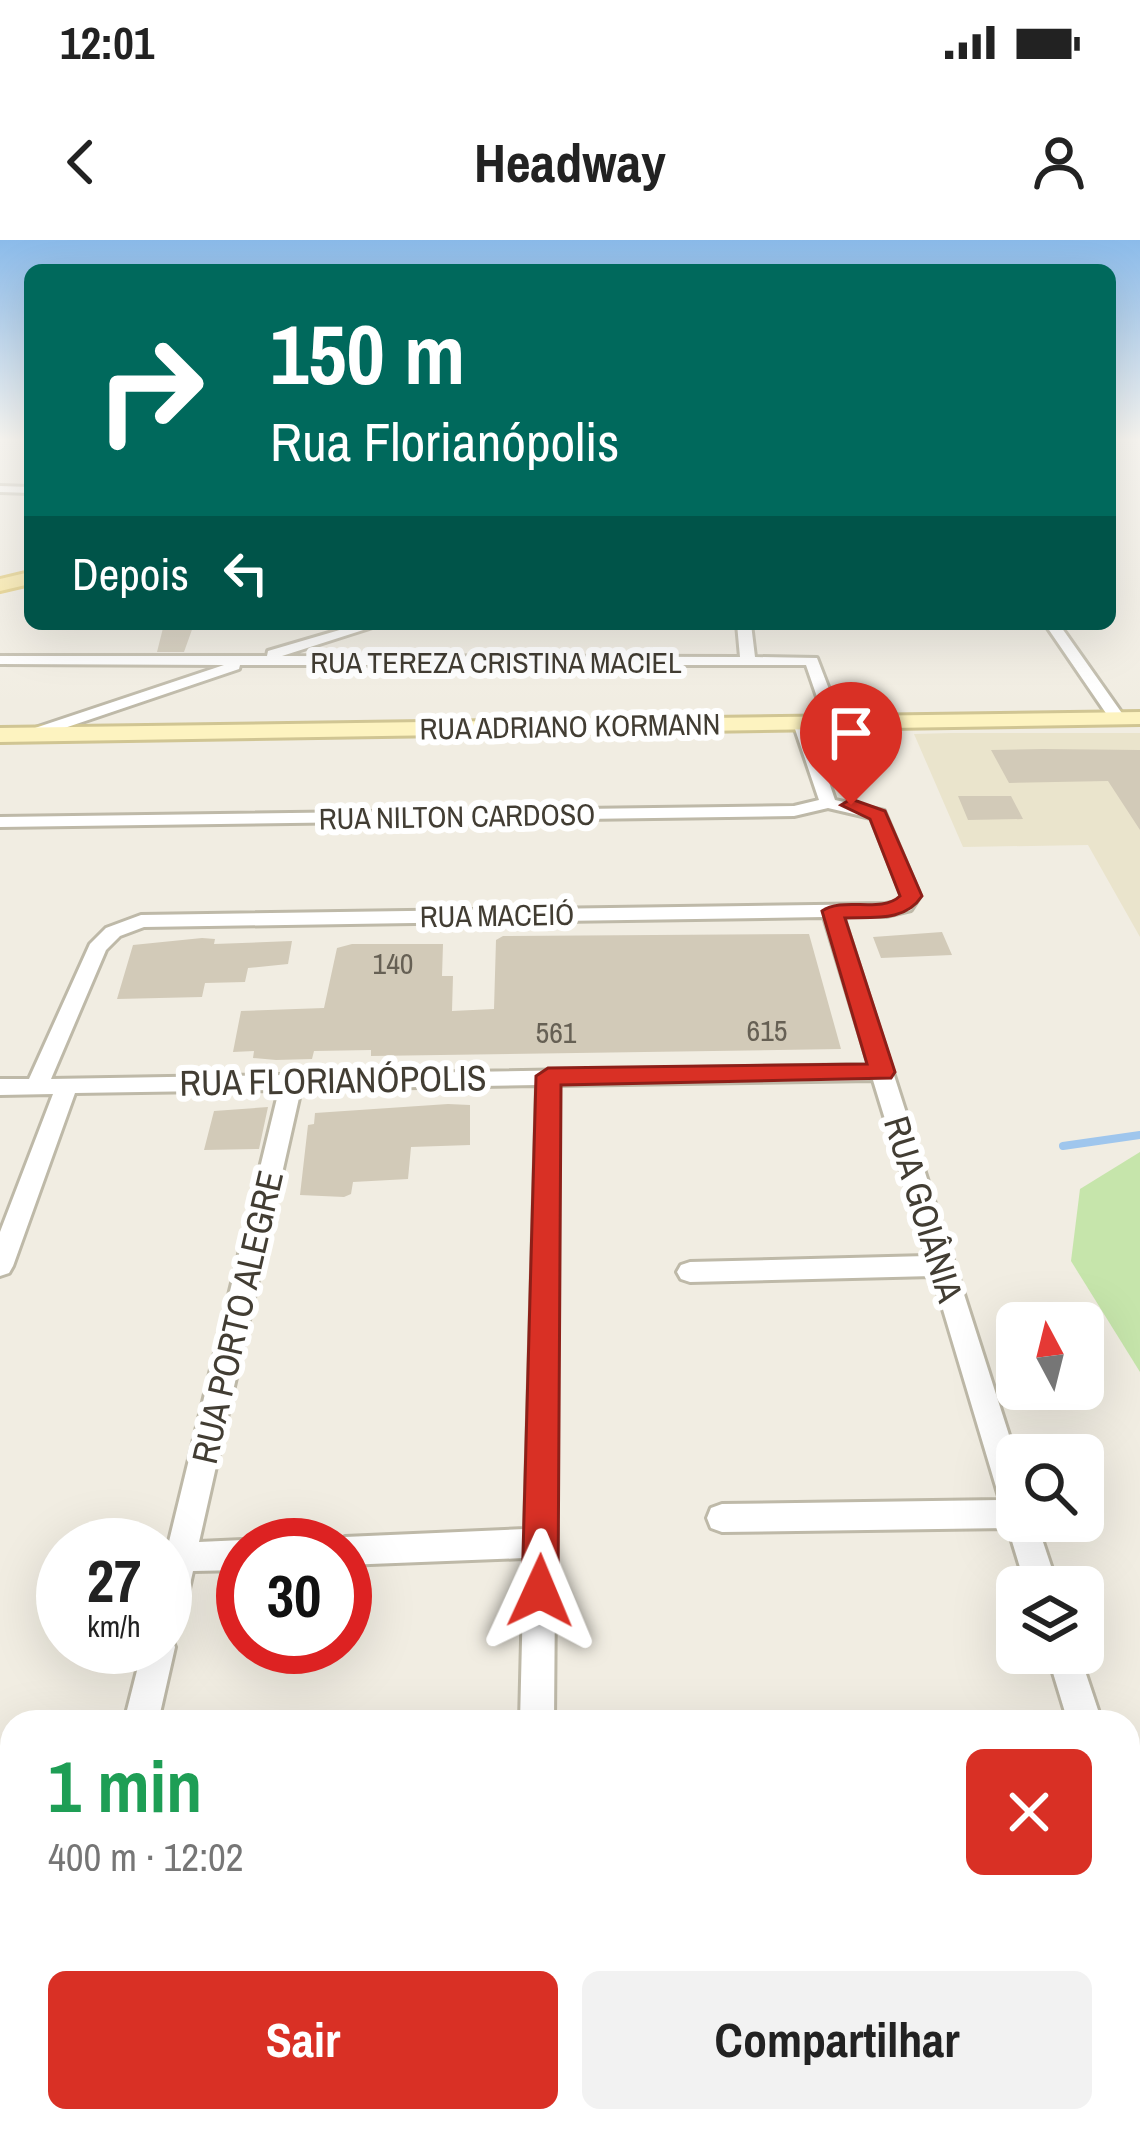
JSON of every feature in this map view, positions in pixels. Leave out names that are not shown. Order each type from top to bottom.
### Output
[{"type":"street","name":"RUA TEREZA CRISTINA MACIEL","points":[[32,734],[355,630]]},
{"type":"street","points":[[745,630],[748,661]]},
{"type":"street","points":[[1057,630],[1129,719]]},
{"type":"street","points":[[0,660],[188,658],[244,663]]},
{"type":"street","name":"RUA TEREZA CRISTINA MACIEL","points":[[244,663],[812,661],[834,723]]},
{"type":"street","name":"RUA ADRIANO KORMANN","points":[[0,735],[1129,719]]},
{"type":"street","points":[[801,723],[829,803]]},
{"type":"street","name":"RUA NILTON CARDOSO","points":[[0,822],[794,811],[829,803]]},
{"type":"street","name":"RUA MACEIÓ","points":[[37,1086],[97,948],[113,932],[141,921],[893,910],[904,906],[911,896],[878,815],[829,803]]},
{"type":"street","name":"RUA GOIÂNIA","points":[[832,911],[996,1442]]},
{"type":"street","name":"RUA FLORIANÓPOLIS","points":[[0,1087],[882,1072]]},
{"type":"street","points":[[537,1710],[548,1076]]},
{"type":"street","name":"RUA PORTO ALEGRE","points":[[190,1518],[292,1081]]},
{"type":"street","points":[[0,1266],[67,1085]]},
{"type":"street","points":[[690,1272],[942,1266]]},
{"type":"street","points":[[722,1518],[996,1514]]},
{"type":"street","points":[[372,1550],[541,1543]]},
{"type":"street","points":[[144,1710],[153,1674]]},
{"type":"street","points":[[1070,1674],[1081,1710]]},
{"type":"shaded area","points":[[1140,733],[1140,937],[1088,845],[963,847],[914,734]]},
{"type":"green space","points":[[1140,1152],[1140,1372],[1104,1314],[1104,1302],[1096,1302],[1071,1261],[1080,1189]]},
{"type":"building","points":[[162,630],[192,630],[184,652],[157,652]]},
{"type":"building","points":[[991,750],[1140,750],[1140,830],[1108,781],[1009,783]]},
{"type":"building","points":[[958,796],[1011,796],[1023,819],[968,820]]},
{"type":"building","points":[[942,932],[952,955],[881,958],[873,937]]},
{"type":"building","points":[[809,934],[841,1049],[371,1056],[371,1050],[314,1051],[312,1059],[276,1060],[253,1058],[254,1051],[233,1052],[241,1011],[324,1008],[337,948],[352,944],[443,944],[442,976],[453,976],[452,1011],[494,1009],[496,940],[503,936]]},
{"type":"building","points":[[215,939],[214,944],[292,941],[288,964],[248,968],[245,982],[205,983],[202,997],[117,999],[133,945]]},
{"type":"building","points":[[470,1105],[470,1145],[411,1147],[408,1179],[353,1182],[351,1194],[344,1197],[300,1195],[308,1125],[314,1124],[315,1113]]},
{"type":"building","points":[[268,1107],[259,1149],[204,1150],[214,1111]]},
{"type":"waterway","points":[[1063,1146],[1140,1135]]},
{"type":"route","points":[[540,1591],[548,1076],[882,1072],[832,911],[893,910],[911,896],[878,815],[851,805]]}]
